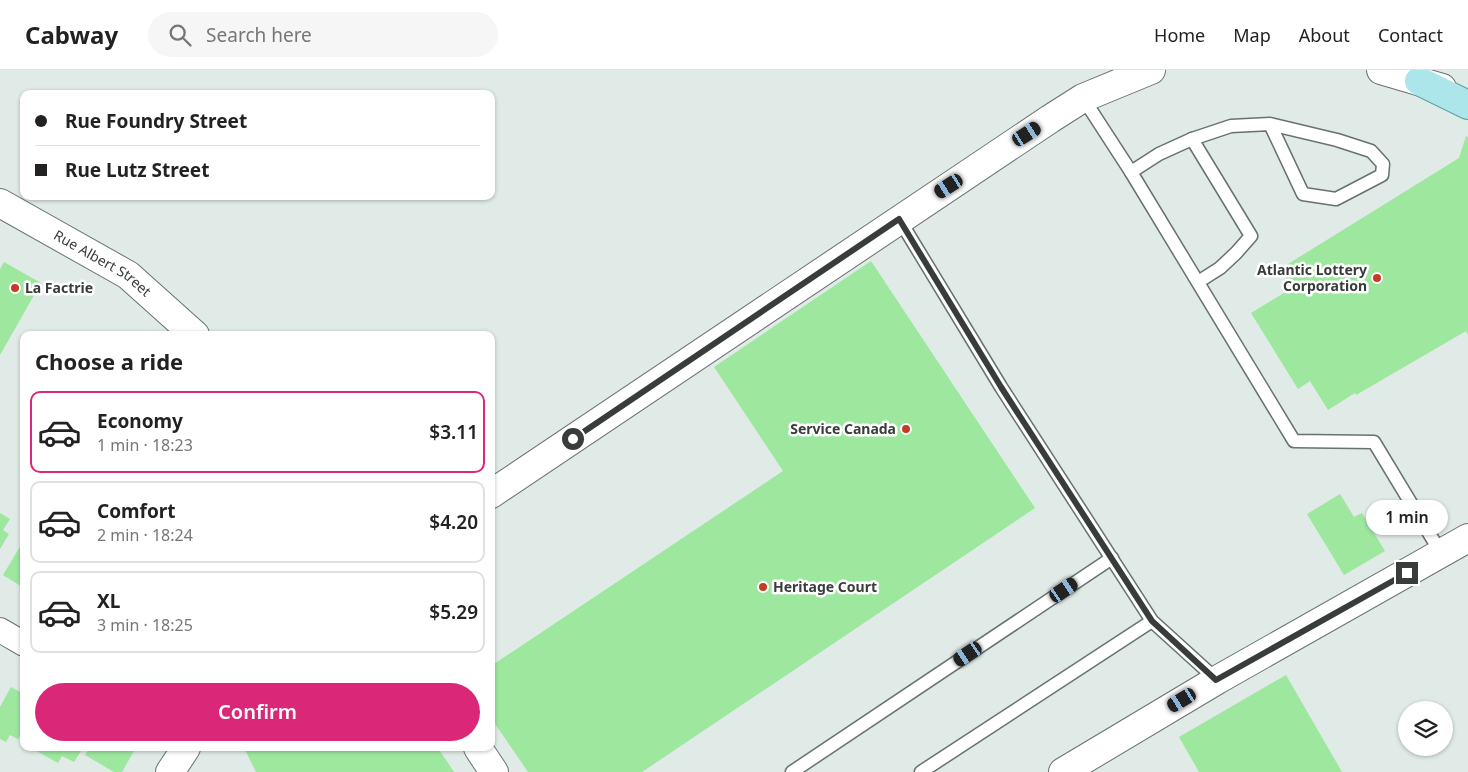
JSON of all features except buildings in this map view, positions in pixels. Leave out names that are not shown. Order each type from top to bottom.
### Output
[{"type":"main road","points":[[1419,81],[1468,105]]},
{"type":"street","points":[[495,491],[899,219],[1084,98],[1151,70]]},
{"type":"street","points":[[1381,70],[1468,96]]},
{"type":"street","name":"Rue Albert Street","points":[[0,203],[128,275],[191,331]]},
{"type":"street","points":[[1063,772],[1216,680],[1468,538]]},
{"type":"street","points":[[0,630],[20,642]]},
{"type":"street","points":[[170,772],[184,751]]},
{"type":"street","points":[[480,751],[494,772]]},
{"type":"lane","points":[[1084,98],[1294,441],[1374,442],[1441,553]]},
{"type":"lane","points":[[1131,172],[1159,154],[1192,139],[1231,126],[1270,124],[1337,140],[1371,151],[1383,164],[1382,174],[1336,199],[1303,194],[1270,124]]},
{"type":"lane","points":[[1192,139],[1251,236],[1236,254],[1220,268],[1198,282]]},
{"type":"lane","points":[[899,219],[1001,387],[1152,621],[1216,680]]},
{"type":"lane","points":[[792,772],[1112,558]]},
{"type":"lane","points":[[921,772],[1152,621]]},
{"type":"place","name":"Atlantic Lottery Corporation","points":[[1377,278]]},
{"type":"place","name":"La Factrie","points":[[15,288]]},
{"type":"place","name":"Service Canada","points":[[906,429]]},
{"type":"place","name":"Heritage Court","points":[[763,587]]},
{"type":"route","points":[[573,439],[899,219],[1001,387],[1152,621],[1216,680],[1407,573]]}]
